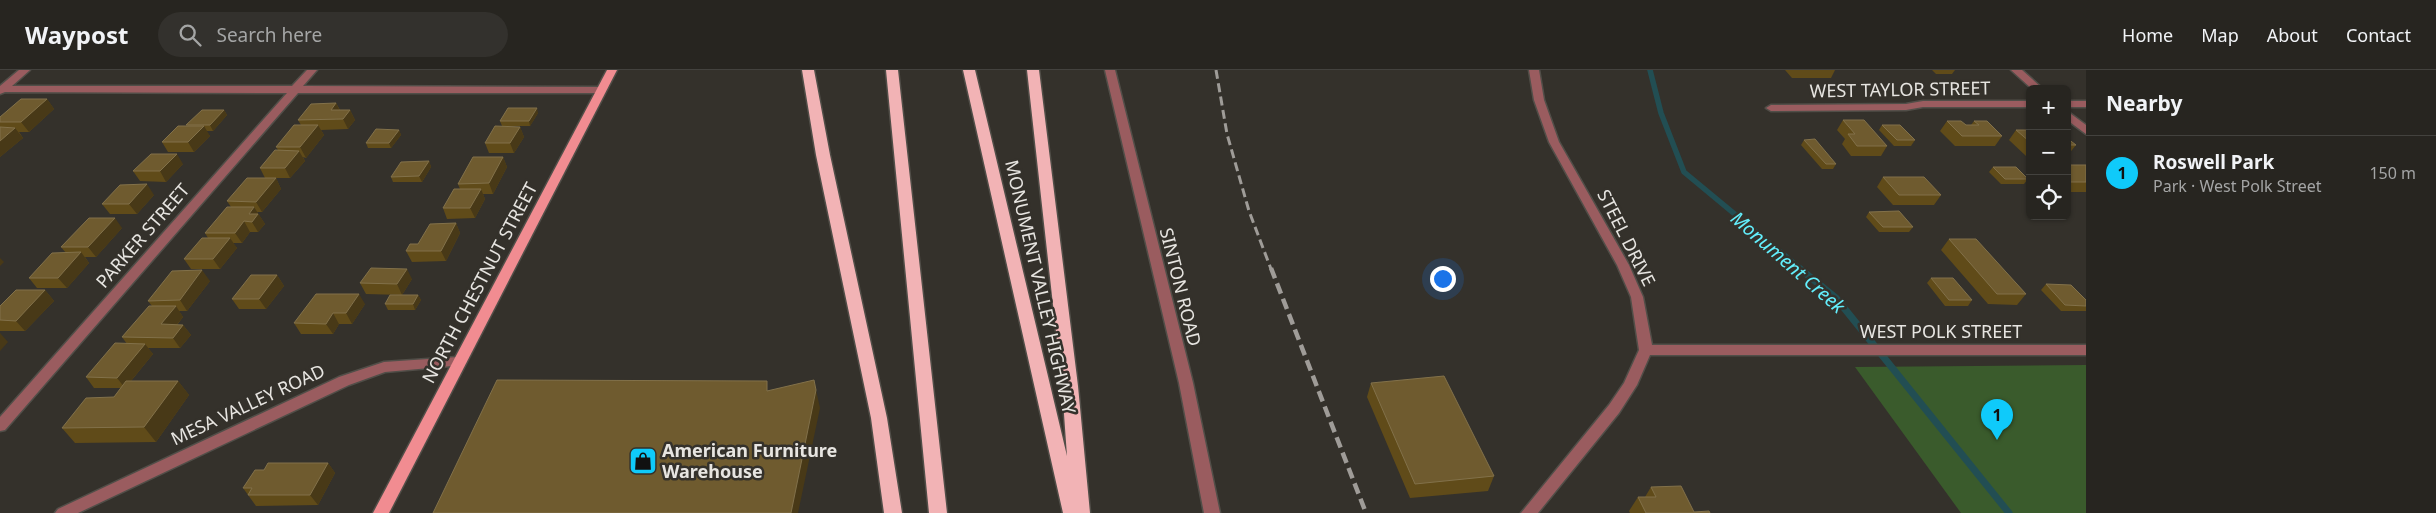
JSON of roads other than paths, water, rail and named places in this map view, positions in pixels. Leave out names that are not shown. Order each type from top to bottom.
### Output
[{"type":"highway","points":[[808,70],[823,155],[879,418],[894,513]]},
{"type":"highway","points":[[892,70],[938,513]]},
{"type":"highway","name":"MONUMENT VALLEY HIGHWAY","points":[[969,70],[1072,513]]},
{"type":"highway","points":[[1033,70],[1070,386],[1081,513]]},
{"type":"main road","name":"NORTH CHESTNUT STREET","points":[[381,513],[458,362],[612,70]]},
{"type":"street","points":[[1,90],[25,70]]},
{"type":"street","name":"PARKER STREET","points":[[0,426],[312,70]]},
{"type":"street","name":"SINTON ROAD","points":[[1110,70],[1184,374],[1212,513]]},
{"type":"street","name":"STEEL DRIVE","points":[[1534,70],[1539,100],[1554,142],[1623,265],[1637,297],[1646,350]]},
{"type":"street","points":[[2016,70],[2033,85]]},
{"type":"street","points":[[1,90],[601,90]]},
{"type":"street","name":"WEST TAYLOR STREET","points":[[1771,108],[1906,107],[1923,104],[2026,104]]},
{"type":"street","points":[[2071,104],[2086,104]]},
{"type":"street","points":[[2071,118],[2086,131]]},
{"type":"street","points":[[1529,513],[1614,409],[1630,385],[1646,350]]},
{"type":"street","name":"WEST POLK STREET","points":[[1646,350],[2086,350]]},
{"type":"street","name":"MESA VALLEY ROAD","points":[[63,513],[344,381],[384,368],[458,362]]},
{"type":"waterway","name":"Monument Creek","points":[[1650,70],[1661,113],[1684,172],[1801,269]]},
{"type":"waterway","name":"Monument Creek","points":[[1799,268],[1836,298],[2009,513]]},
{"type":"railway","points":[[1216,70],[1227,134],[1249,211],[1271,269]]},
{"type":"railway","points":[[1271,268],[1366,513]]},
{"type":"place","name":"Roswell Park","points":[[1997,440]]},
{"type":"place","name":"American Furniture Warehouse","points":[[643,461]]}]
